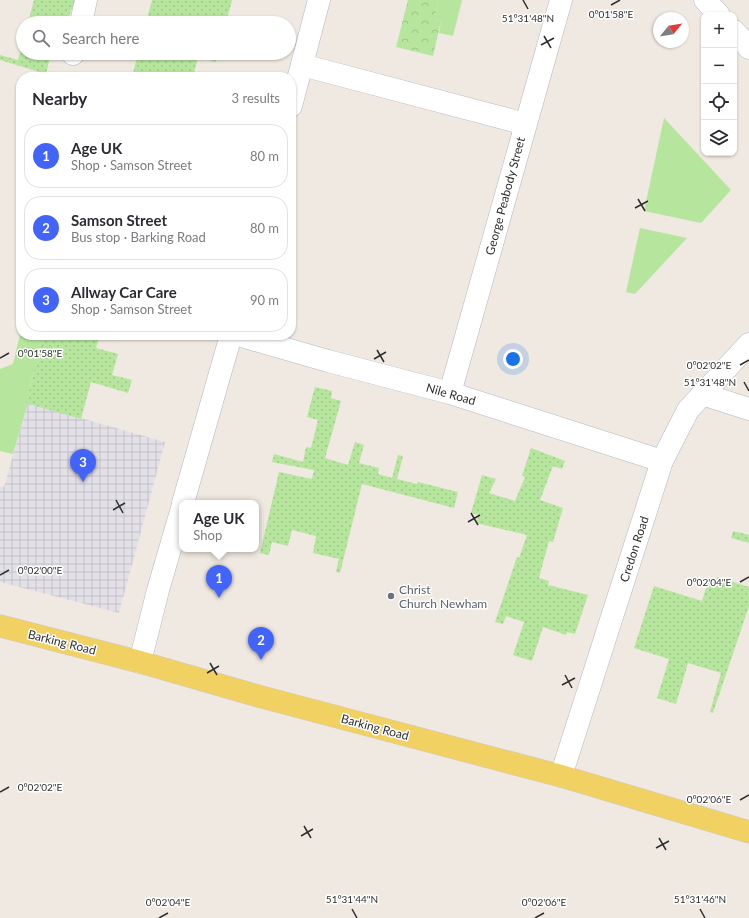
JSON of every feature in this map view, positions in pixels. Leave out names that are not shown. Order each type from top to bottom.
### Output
[{"type":"main road","name":"Barking Road","points":[[0,626],[140,662],[265,698],[561,776],[749,832]]},
{"type":"street","points":[[83,16],[86,0]]},
{"type":"street","points":[[296,87],[319,0]]},
{"type":"street","name":"George Peabody Street","points":[[450,393],[561,0]]},
{"type":"street","points":[[705,0],[716,12]]},
{"type":"street","points":[[737,35],[749,48]]},
{"type":"street","points":[[302,65],[525,125]]},
{"type":"street","points":[[185,500],[230,340]]},
{"type":"street","name":"Nile Road","points":[[255,340],[450,393],[662,461]]},
{"type":"street","name":"Credon Road","points":[[561,776],[662,461],[688,410],[749,344]]},
{"type":"street","points":[[702,394],[749,409]]},
{"type":"street","points":[[140,662],[158,590],[179,518]]},
{"type":"shaded area","points":[[28,403],[165,442],[119,613],[0,582],[0,486],[4,487]]},
{"type":"green space","points":[[34,0],[76,0],[69,16],[30,16]]},
{"type":"green space","points":[[152,0],[232,0],[228,16],[148,16]]},
{"type":"green space","points":[[408,0],[439,0],[434,20],[441,21],[433,56],[396,47]]},
{"type":"green space","points":[[439,0],[462,0],[453,36],[439,33],[441,21],[434,20]]},
{"type":"green space","points":[[0,55],[16,60],[49,60],[46,72],[39,72],[0,60]]},
{"type":"green space","points":[[136,60],[197,60],[194,72],[133,72]]},
{"type":"green space","points":[[664,118],[731,190],[701,223],[644,211]]},
{"type":"green space","points":[[640,228],[687,238],[635,294],[626,292]]},
{"type":"green space","points":[[19,340],[42,340],[26,403],[28,403],[13,454],[0,451],[0,369],[13,364]]},
{"type":"green space","points":[[42,340],[98,340],[96,348],[118,354],[112,375],[132,380],[128,393],[91,382],[81,419],[26,403]]},
{"type":"green space","points":[[315,387],[332,391],[331,398],[341,401],[325,458],[348,465],[355,442],[364,445],[359,463],[379,468],[378,474],[392,478],[398,455],[403,456],[397,479],[417,484],[418,482],[458,492],[454,508],[362,484],[340,573],[336,572],[339,559],[313,553],[316,536],[292,530],[288,546],[272,542],[269,555],[260,553],[279,472],[312,479],[314,470],[272,462],[274,454],[303,462],[306,447],[311,448],[318,420],[307,417]]},
{"type":"green space","points":[[531,448],[565,461],[562,469],[553,466],[540,500],[563,508],[553,542],[549,541],[539,578],[549,581],[548,585],[588,595],[575,634],[567,632],[566,635],[543,627],[532,661],[513,655],[524,622],[506,616],[503,624],[495,622],[517,557],[519,558],[527,535],[476,523],[479,515],[471,513],[482,475],[496,479],[489,493],[515,501],[525,477],[522,476]]},
{"type":"green space","points":[[733,531],[749,535],[749,543],[731,538]]},
{"type":"green space","points":[[717,577],[749,587],[749,606],[713,713],[710,712],[721,673],[688,663],[676,704],[657,698],[669,659],[634,648],[654,586],[702,601],[708,582],[715,585]]},
{"type":"place","name":"Allway Car Care","points":[[83,482]]},
{"type":"place","name":"Christ Church Newham","points":[[391,596]]},
{"type":"place","name":"Age UK","points":[[219,598]]},
{"type":"place","name":"Samson Street","points":[[261,660]]}]
